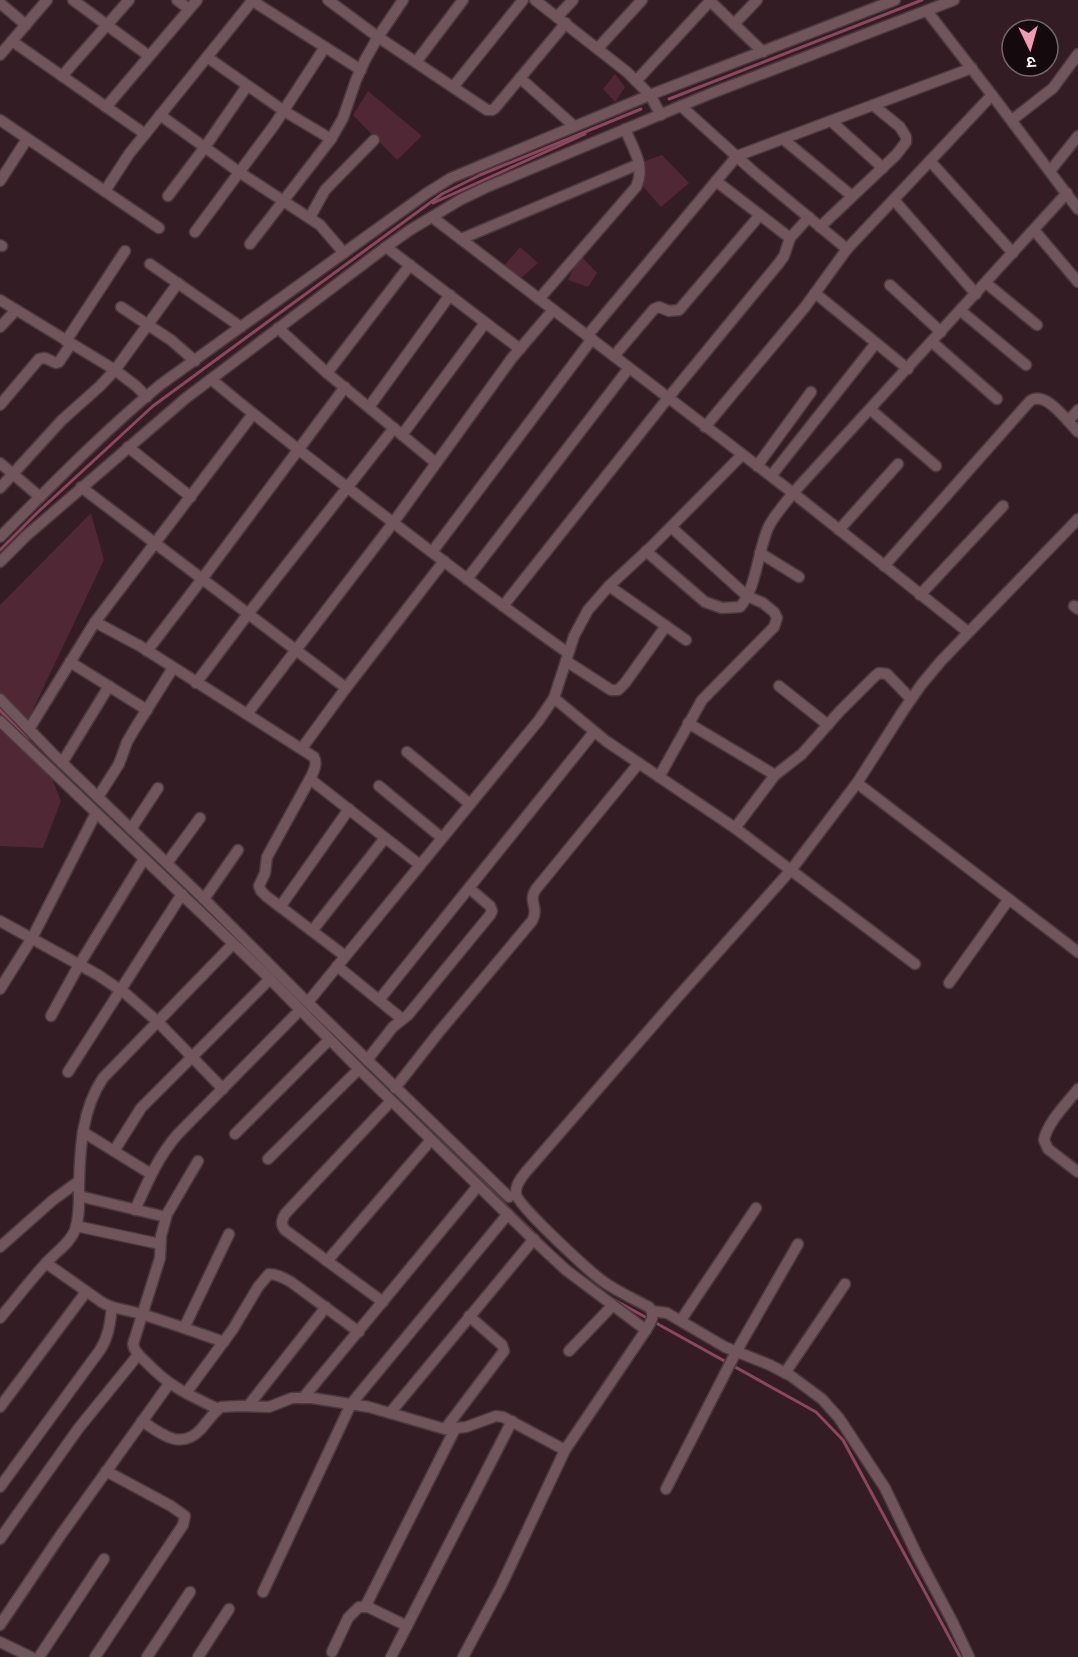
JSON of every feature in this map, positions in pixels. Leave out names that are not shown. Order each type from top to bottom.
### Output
[{"type":"street","points":[[0,55],[47,0]]},
{"type":"street","points":[[73,0],[149,56]]},
{"type":"street","points":[[62,76],[129,0]]},
{"type":"street","points":[[106,107],[193,4],[177,0]]},
{"type":"street","points":[[105,191],[121,165],[252,0],[361,70]]},
{"type":"street","points":[[328,0],[378,37],[487,110],[495,108],[520,78],[573,0]]},
{"type":"street","points":[[250,244],[331,139],[343,118],[361,70],[378,37],[403,0]]},
{"type":"street","points":[[416,62],[463,0]]},
{"type":"street","points":[[453,87],[523,0]]},
{"type":"street","points":[[535,0],[598,48],[636,81],[650,95],[661,115]]},
{"type":"street","points":[[598,48],[642,0]]},
{"type":"street","points":[[636,81],[710,0],[763,52]]},
{"type":"street","points":[[734,24],[757,0]]},
{"type":"street","points":[[0,537],[110,429],[147,397],[427,193],[451,178],[650,95],[895,0]]},
{"type":"street","points":[[0,562],[26,536],[186,398],[386,247],[460,200],[681,106],[954,0]]},
{"type":"street","points":[[0,3],[26,25]]},
{"type":"street","points":[[927,11],[1078,209]]},
{"type":"street","points":[[12,41],[145,134]]},
{"type":"street","points":[[195,232],[284,111],[325,47]]},
{"type":"street","points":[[1012,120],[1053,88],[1078,54]]},
{"type":"street","points":[[207,57],[284,111],[331,139]]},
{"type":"street","points":[[432,552],[589,338],[737,156],[972,68]]},
{"type":"street","points":[[520,78],[574,126]]},
{"type":"street","points":[[168,196],[247,86]]},
{"type":"street","points":[[705,427],[816,293],[847,249],[992,95]]},
{"type":"street","points":[[820,227],[883,168],[906,142],[906,137],[900,127],[873,105]]},
{"type":"street","points":[[681,106],[847,249]]},
{"type":"street","points":[[160,115],[239,172],[309,218],[327,232],[344,253]]},
{"type":"street","points":[[0,120],[159,228]]},
{"type":"street","points":[[831,121],[883,168]]},
{"type":"street","points":[[539,299],[636,187],[641,169],[625,129]]},
{"type":"street","points":[[1050,171],[1078,136]]},
{"type":"street","points":[[0,181],[27,139]]},
{"type":"street","points":[[783,139],[852,196]]},
{"type":"street","points":[[309,218],[325,190],[374,140]]},
{"type":"street","points":[[930,161],[1013,253]]},
{"type":"street","points":[[461,239],[639,164]]},
{"type":"street","points":[[716,181],[790,238]]},
{"type":"street","points":[[646,551],[712,606],[740,607],[747,596],[772,520],[1067,193]]},
{"type":"street","points":[[894,200],[976,294]]},
{"type":"street","points":[[614,356],[654,309],[659,307],[669,311],[679,310],[760,215]]},
{"type":"street","points":[[432,217],[794,493],[968,632]]},
{"type":"street","points":[[503,606],[668,398],[779,263],[790,238],[808,217]]},
{"type":"street","points":[[1034,230],[1078,282]]},
{"type":"street","points":[[386,247],[520,349]]},
{"type":"street","points":[[0,405],[39,359],[45,358],[59,362],[125,251]]},
{"type":"street","points":[[150,264],[241,327]]},
{"type":"street","points":[[327,373],[410,265]]},
{"type":"street","points":[[986,282],[1037,325]]},
{"type":"street","points":[[0,488],[62,420],[115,370],[178,284]]},
{"type":"street","points":[[890,285],[941,332]]},
{"type":"street","points":[[816,293],[908,369]]},
{"type":"street","points":[[369,407],[450,295]]},
{"type":"street","points":[[0,300],[115,370],[147,397]]},
{"type":"street","points":[[121,307],[171,340],[195,361]]},
{"type":"street","points":[[0,327],[16,310]]},
{"type":"street","points":[[247,714],[393,523],[520,349],[553,310]]},
{"type":"street","points":[[961,310],[1026,365]]},
{"type":"street","points":[[196,683],[346,487],[398,432],[485,323]]},
{"type":"street","points":[[278,328],[327,373],[436,463]]},
{"type":"street","points":[[932,342],[997,399]]},
{"type":"street","points":[[771,476],[876,343]]},
{"type":"street","points":[[467,579],[628,368]]},
{"type":"street","points":[[211,379],[298,450],[611,690],[618,690],[625,682],[666,626]]},
{"type":"street","points":[[147,651],[345,387]]},
{"type":"street","points":[[758,466],[811,392]]},
{"type":"street","points":[[884,566],[1029,401],[1034,398],[1044,399],[1078,432]]},
{"type":"street","points":[[871,410],[936,466]]},
{"type":"street","points":[[1068,422],[1078,410]]},
{"type":"street","points":[[28,729],[95,622],[253,414]]},
{"type":"street","points":[[128,447],[191,497]]},
{"type":"street","points":[[135,1210],[151,1174],[177,1134],[304,1006],[539,720],[554,698],[574,636],[588,610],[609,586],[742,455]]},
{"type":"street","points":[[0,463],[40,497]]},
{"type":"street","points":[[839,530],[898,464]]},
{"type":"street","points":[[81,488],[346,688]]},
{"type":"street","points":[[920,594],[1003,506]]},
{"type":"street","points":[[506,1199],[525,1173],[790,870],[857,783],[911,699],[941,661],[1078,519]]},
{"type":"street","points":[[659,777],[702,700],[774,627],[777,618],[774,612],[763,603],[747,596],[671,527]]},
{"type":"street","points":[[760,552],[799,578]]},
{"type":"street","points":[[302,748],[444,561]]},
{"type":"street","points":[[609,586],[686,640]]},
{"type":"street","points":[[95,622],[147,651],[314,757],[316,761],[310,779],[267,857],[265,873],[259,886],[261,891],[280,907],[345,956]]},
{"type":"street","points":[[70,662],[147,710]]},
{"type":"street","points":[[98,797],[119,764],[127,742],[173,668]]},
{"type":"street","points":[[735,828],[775,775],[802,754],[879,673],[887,674],[911,699]]},
{"type":"street","points":[[62,763],[109,686]]},
{"type":"street","points":[[779,686],[828,725]]},
{"type":"street","points":[[554,698],[594,732],[735,828],[915,964]]},
{"type":"street","points":[[0,699],[62,763],[204,899],[304,1006],[329,1040],[478,1185],[506,1199],[520,1202],[540,1224],[602,1281],[649,1307],[653,1313]]},
{"type":"street","points":[[0,721],[270,980],[367,1060],[506,1199],[508,1214],[566,1270],[612,1306],[647,1329]]},
{"type":"street","points":[[688,723],[775,775]]},
{"type":"street","points":[[379,1000],[594,732]]},
{"type":"street","points":[[407,752],[470,804]]},
{"type":"street","points":[[395,1088],[532,921],[536,908],[532,895],[536,889],[639,763]]},
{"type":"street","points":[[310,779],[420,865]]},
{"type":"street","points":[[857,783],[1078,952]]},
{"type":"street","points":[[379,786],[442,838]]},
{"type":"street","points":[[131,829],[158,788]]},
{"type":"street","points":[[280,907],[349,809]]},
{"type":"street","points":[[1,984],[32,938],[96,813]]},
{"type":"street","points":[[166,863],[200,818]]},
{"type":"street","points":[[312,931],[386,838]]},
{"type":"street","points":[[204,899],[238,850]]},
{"type":"street","points":[[51,1016],[144,858]]},
{"type":"street","points":[[367,1060],[393,1027],[408,1015],[490,915],[492,911],[490,906],[470,888]]},
{"type":"street","points":[[68,1072],[182,894]]},
{"type":"street","points":[[949,983],[1010,899]]},
{"type":"street","points":[[0,921],[121,990],[158,1022],[223,1089]]},
{"type":"street","points":[[0,1318],[46,1263],[71,1239],[79,1214],[83,1132],[92,1097],[103,1078],[233,944]]},
{"type":"street","points":[[337,966],[402,1019]]},
{"type":"street","points":[[114,1151],[141,1108],[270,980]]},
{"type":"street","points":[[235,1134],[329,1040]]},
{"type":"street","points":[[268,1159],[359,1070]]},
{"type":"street","points":[[1078,1089],[1046,1132],[1044,1140],[1048,1149],[1078,1172]]},
{"type":"street","points":[[383,1302],[282,1227],[283,1219],[391,1101]]},
{"type":"street","points":[[83,1132],[151,1174]]},
{"type":"street","points":[[327,1261],[431,1140]]},
{"type":"street","points":[[198,1161],[173,1201],[166,1217],[160,1236],[160,1258],[133,1344],[138,1355],[169,1384],[218,1409]]},
{"type":"street","points":[[0,1247],[53,1200],[80,1180]]},
{"type":"street","points":[[303,1398],[478,1185]]},
{"type":"street","points":[[79,1196],[166,1217]]},
{"type":"street","points":[[681,1320],[756,1208]]},
{"type":"street","points":[[263,1592],[351,1404],[508,1214]]},
{"type":"street","points":[[76,1226],[160,1244]]},
{"type":"street","points":[[184,1328],[229,1234]]},
{"type":"street","points":[[390,1413],[534,1239]]},
{"type":"street","points":[[666,1489],[733,1359],[798,1244]]},
{"type":"street","points":[[46,1263],[86,1292],[112,1307],[142,1314],[224,1342]]},
{"type":"street","points":[[186,1393],[224,1342],[246,1310],[258,1287],[269,1274],[280,1276],[359,1332]]},
{"type":"street","points":[[785,1373],[845,1284]]},
{"type":"street","points":[[0,1407],[86,1292]]},
{"type":"street","points":[[569,1352],[612,1306]]},
{"type":"street","points":[[0,1487],[106,1340],[110,1329],[112,1307]]},
{"type":"street","points":[[248,1406],[326,1307]]},
{"type":"street","points":[[653,1313],[667,1313],[681,1320],[725,1347],[733,1359]]},
{"type":"street","points":[[462,1657],[501,1586],[565,1450],[647,1329],[653,1313]]},
{"type":"street","points":[[364,1607],[450,1429],[504,1351],[502,1345],[469,1316]]},
{"type":"street","points":[[0,1539],[78,1429],[138,1355]]},
{"type":"street","points":[[733,1359],[757,1359],[785,1373],[822,1399],[839,1418],[885,1488],[969,1657]]},
{"type":"street","points":[[0,1625],[169,1384]]},
{"type":"street","points":[[141,1421],[160,1434],[182,1440],[190,1439],[218,1409],[228,1406],[272,1407],[285,1400],[312,1398],[369,1407],[450,1429],[485,1421],[496,1416],[503,1417],[565,1450]]},
{"type":"street","points":[[391,1657],[512,1421]]},
{"type":"street","points":[[94,1657],[185,1520],[185,1516],[171,1506],[106,1471]]},
{"type":"street","points":[[39,1657],[104,1559]]},
{"type":"street","points":[[147,1657],[190,1592]]},
{"type":"street","points":[[332,1652],[351,1614],[359,1607],[364,1607],[407,1626]]},
{"type":"street","points":[[198,1657],[229,1609]]},
{"type":"street","points":[[0,1642],[31,1657]]},
{"type":"shaded area","points":[[615,74],[625,87],[615,102],[603,89]]},
{"type":"shaded area","points":[[368,91],[422,136],[397,160],[353,115]]},
{"type":"shaded area","points":[[662,155],[689,183],[661,207],[642,185],[642,162]]},
{"type":"shaded area","points":[[520,247],[538,263],[520,279],[504,266]]},
{"type":"shaded area","points":[[580,255],[597,273],[588,287],[568,280]]},
{"type":"shaded area","points":[[91,513],[104,560],[28,720],[61,801],[43,848],[0,846],[0,605]]},
{"type":"waterway","points":[[669,99],[922,0]]},
{"type":"waterway","points":[[0,550],[153,406],[442,194],[480,175],[641,109]]},
{"type":"waterway","points":[[433,203],[585,134]]},
{"type":"waterway","points":[[0,710],[28,740]]},
{"type":"waterway","points":[[311,1013],[546,1245]]},
{"type":"waterway","points":[[611,1298],[816,1412],[843,1440],[960,1657]]}]
